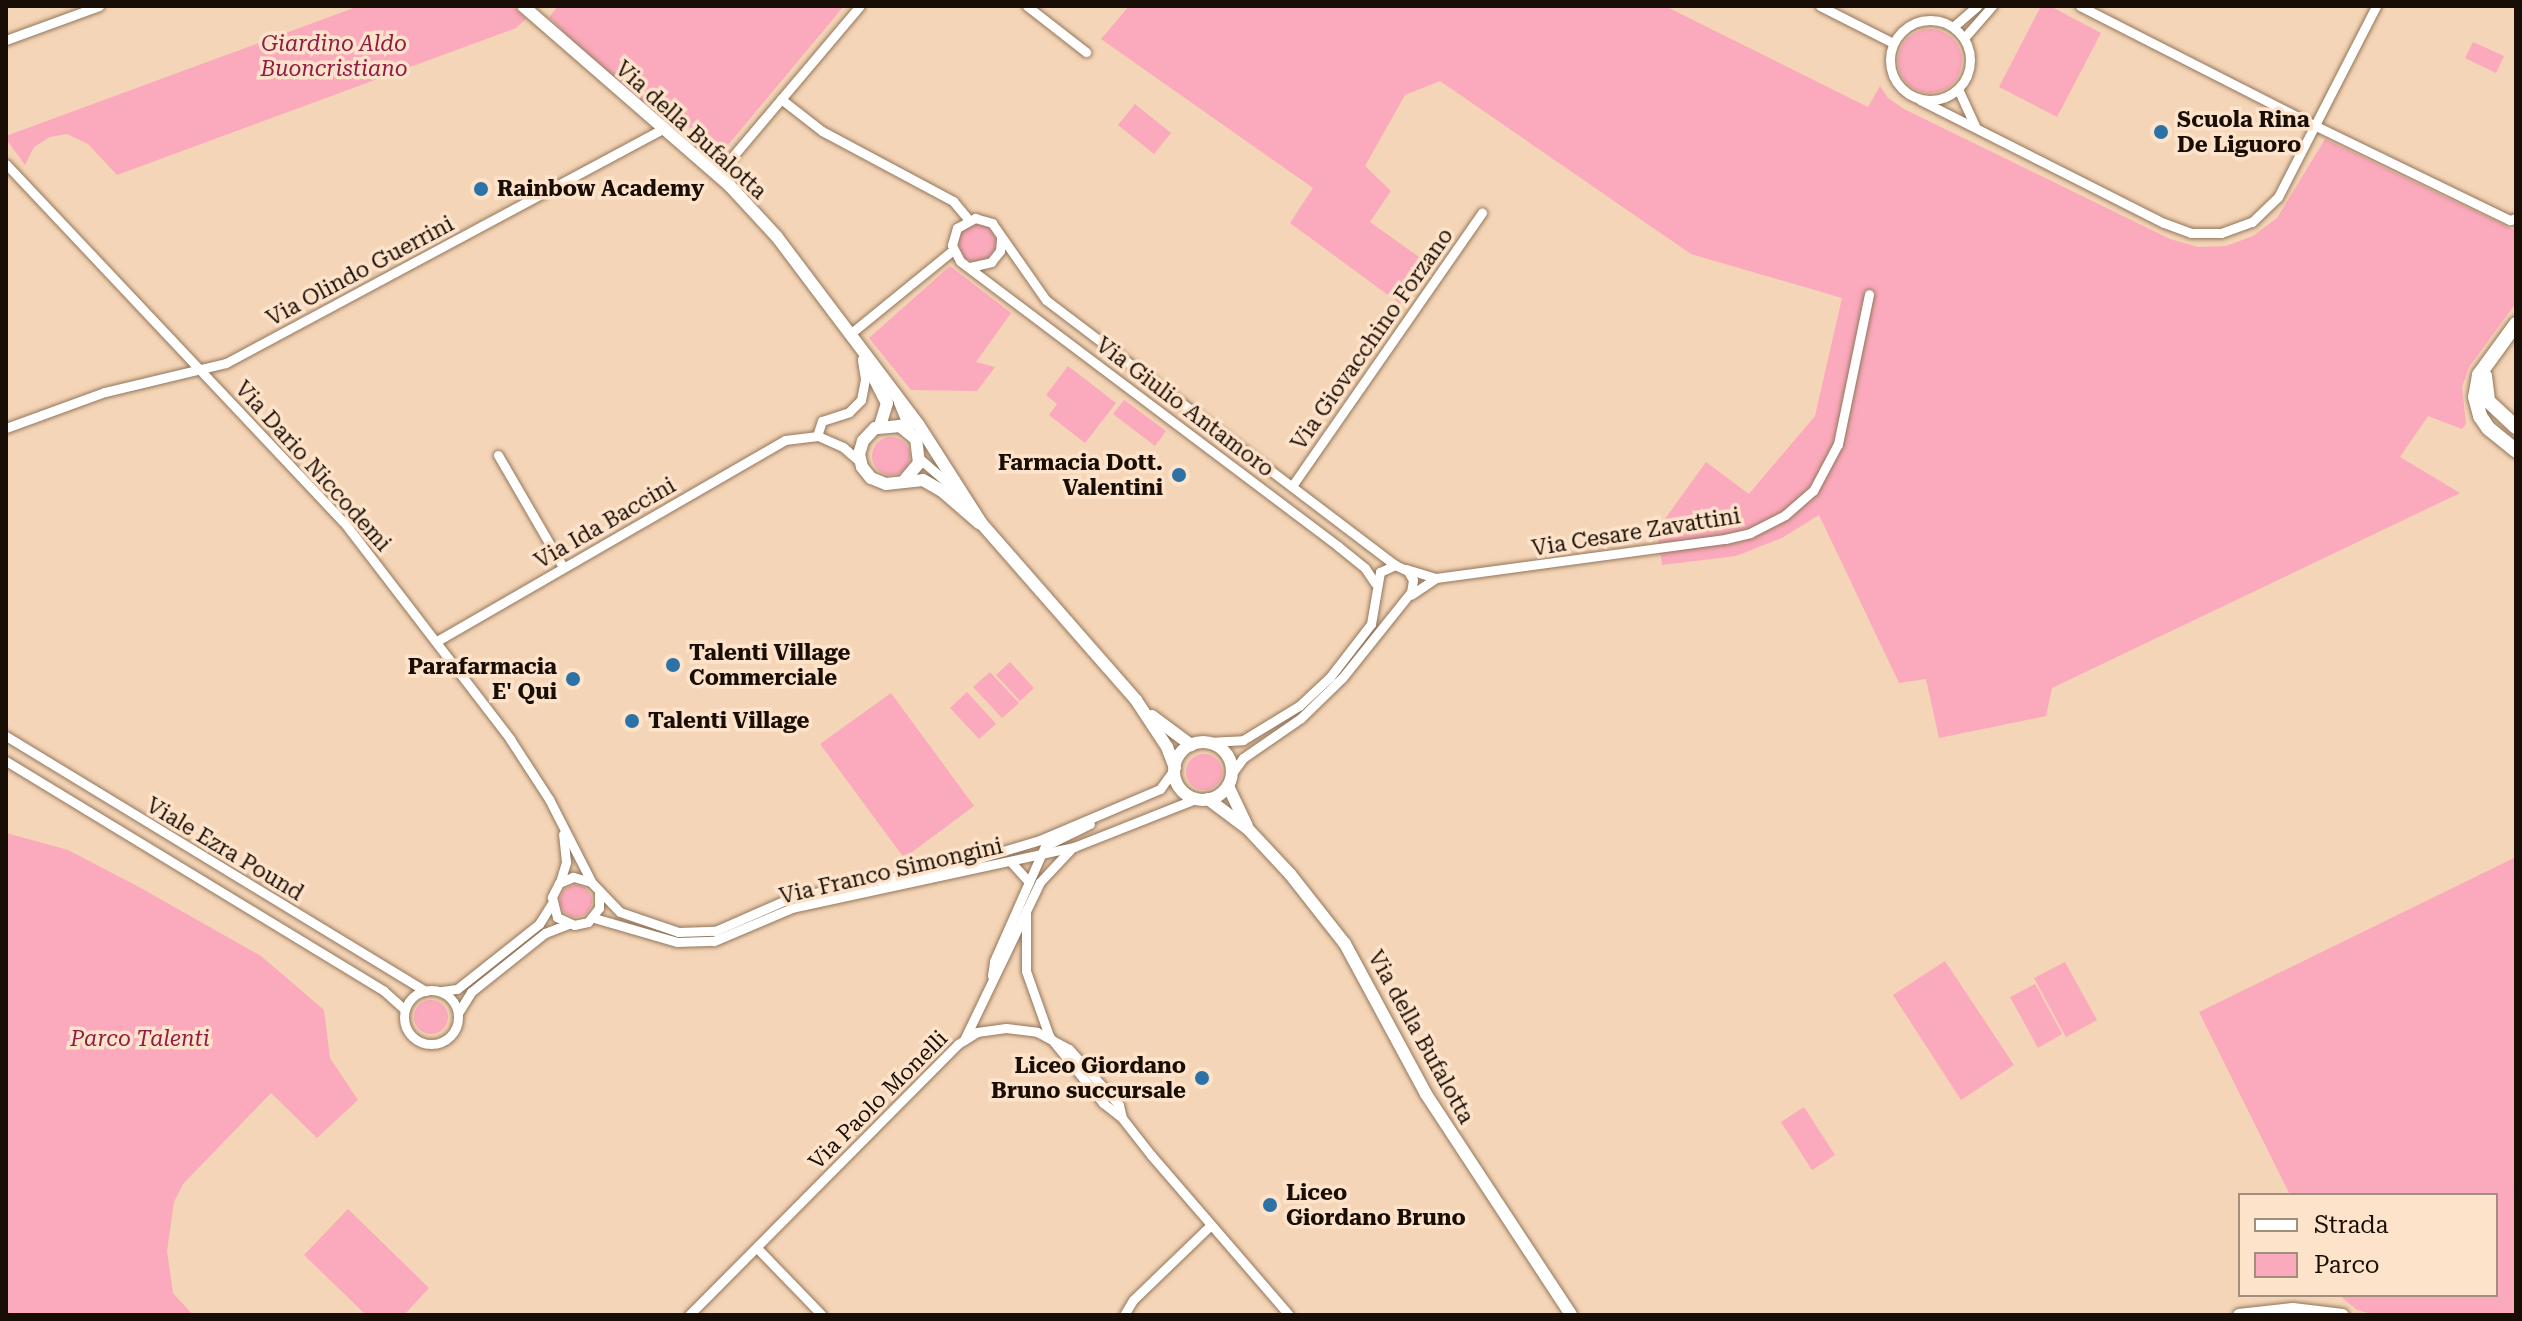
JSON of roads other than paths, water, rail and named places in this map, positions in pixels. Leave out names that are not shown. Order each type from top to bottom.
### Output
[{"type":"main road","points":[[2516,324],[2485,365],[2476,386],[2477,407],[2488,428],[2516,451]]},
{"type":"main road","points":[[2485,365],[2488,401],[2516,427]]},
{"type":"street","points":[[6,40],[99,6]]},
{"type":"street","name":"Via della Bufalotta","points":[[523,6],[717,175],[786,248],[893,390],[982,524]]},
{"type":"street","points":[[717,175],[860,6]]},
{"type":"street","points":[[1027,6],[1086,52]]},
{"type":"street","points":[[1820,6],[1893,43]]},
{"type":"street","points":[[1953,27],[1977,6]]},
{"type":"street","points":[[1964,38],[1992,6]]},
{"type":"street","points":[[2080,6],[2316,126],[2510,220],[2516,218]]},
{"type":"street","points":[[1920,100],[1934,101],[1958,89],[1969,69],[1964,38],[1943,22],[1919,21],[1899,33],[1889,55],[1893,78],[1900,88],[1920,100],[1976,129],[2169,225],[2210,234],[2241,228],[2269,207],[2286,185],[2376,6]]},
{"type":"street","points":[[1958,89],[1976,129]]},
{"type":"street","points":[[781,99],[822,131],[953,201],[968,219],[954,232],[953,250],[850,334]]},
{"type":"street","name":"Via Olindo Guerrini","points":[[6,431],[105,392],[218,366],[662,129]]},
{"type":"street","name":"Via Dario Niccodemi","points":[[6,164],[343,521],[510,739],[559,819],[595,887]]},
{"type":"street","name":"Via Giovacchino Forzano","points":[[1292,486],[1482,213]]},
{"type":"street","name":"Via Giulio Antamoro","points":[[968,219],[989,221],[1046,300],[1399,567]]},
{"type":"street","points":[[967,266],[982,267],[991,262],[1000,251],[1001,239]]},
{"type":"street","name":"Via Giulio Antamoro","points":[[953,250],[967,266],[1338,546],[1365,568],[1376,586]]},
{"type":"street","name":"Via Cesare Zavattini","points":[[1399,567],[1436,578],[1725,539],[1750,533],[1785,515],[1813,491],[1838,444],[1869,294]]},
{"type":"street","name":"Via della Bufalotta","points":[[850,334],[885,398],[887,411],[880,426]]},
{"type":"street","points":[[860,462],[843,447],[817,436],[822,421],[849,412],[861,400],[865,379],[862,359]]},
{"type":"street","name":"Via della Bufalotta","points":[[893,390],[910,432],[918,443],[920,459],[971,505]]},
{"type":"street","points":[[860,462],[863,441],[880,426],[893,424],[910,432]]},
{"type":"street","name":"Via Ida Baccini","points":[[437,641],[791,437],[817,436]]},
{"type":"street","points":[[498,455],[563,567]]},
{"type":"street","points":[[903,482],[914,473],[920,459]]},
{"type":"street","name":"Via della Bufalotta","points":[[860,462],[876,482],[916,479],[938,488],[982,524],[1136,700],[1164,727],[1191,745]]},
{"type":"street","points":[[1208,742],[1226,753],[1230,779],[1201,799],[1178,785],[1175,768],[1180,754],[1191,745],[1208,742],[1227,744],[1248,738],[1282,718],[1321,686],[1371,624],[1376,609],[1376,586],[1380,572],[1399,567],[1413,580],[1406,599],[1387,602],[1376,586]]},
{"type":"street","name":"Via Cesare Zavattini","points":[[1230,779],[1243,758],[1330,692],[1406,599],[1436,578]]},
{"type":"street","name":"Via della Bufalotta","points":[[1136,700],[1167,747],[1175,768]]},
{"type":"street","name":"Viale Ezra Pound","points":[[6,736],[325,931],[431,991]]},
{"type":"street","name":"Viale Ezra Pound","points":[[6,761],[391,996],[405,1010]]},
{"type":"street","name":"Via Franco Simongini","points":[[595,887],[620,912],[670,930],[703,933],[720,929],[790,898],[995,855],[1160,789],[1175,768]]},
{"type":"street","name":"Via della Bufalotta","points":[[1230,779],[1248,829]]},
{"type":"street","name":"Via della Bufalotta","points":[[1201,799],[1248,829],[1290,874],[1345,944],[1431,1103],[1492,1190],[1571,1315]]},
{"type":"street","name":"Via Franco Simongini","points":[[594,918],[668,940],[700,944],[733,935],[792,908],[1074,847],[1201,799]]},
{"type":"street","points":[[1113,810],[1122,829]]},
{"type":"street","points":[[991,979],[994,961],[1039,856],[1047,845],[1079,832],[1098,816]]},
{"type":"street","name":"Via Dario Niccodemi","points":[[559,819],[566,855],[559,883]]},
{"type":"street","points":[[150,850],[161,832]]},
{"type":"street","points":[[964,1040],[991,979],[1004,962],[1045,875],[1074,847]]},
{"type":"street","points":[[1011,862],[1029,882]]},
{"type":"street","points":[[573,877],[595,887],[600,903],[594,918],[582,925],[568,924],[545,933],[471,992],[458,1013],[451,1036],[434,1045],[411,1035],[406,1026],[405,1010],[414,996],[431,991],[453,991],[465,983],[541,923],[559,883],[573,877]]},
{"type":"street","points":[[552,903],[557,917],[568,924]]},
{"type":"street","points":[[1026,911],[1026,971],[1049,1036],[1103,1103],[1122,1118],[1289,1315]]},
{"type":"street","points":[[313,948],[325,931]]},
{"type":"street","points":[[431,991],[450,998],[458,1013]]},
{"type":"street","name":"Via Paolo Monelli","points":[[689,1315],[964,1040],[977,1032],[1006,1028],[1049,1036]]},
{"type":"street","points":[[1124,1315],[1133,1300],[1211,1225]]},
{"type":"street","points":[[757,1248],[822,1315]]},
{"type":"street","points":[[2239,1315],[2293,1309],[2343,1315]]},
{"type":"place","name":"Scuola Rina De Liguoro","points":[[2161,132]]},
{"type":"place","name":"Rainbow Academy","points":[[481,189]]},
{"type":"place","name":"Farmacia Dott. Valentini","points":[[1179,475]]},
{"type":"place","name":"Talenti Village Commerciale","points":[[673,665]]},
{"type":"place","name":"Parafarmacia E' Qui","points":[[573,679]]},
{"type":"place","name":"Talenti Village","points":[[632,721]]},
{"type":"place","name":"Liceo Giordano Bruno succursale","points":[[1202,1078]]},
{"type":"place","name":"Liceo Giordano Bruno","points":[[1270,1205]]},
{"type":"park label","name":"Giardino Aldo Buoncristiano","points":[[334,56]]},
{"type":"park label","name":"Parco Talenti","points":[[140,1039]]}]
